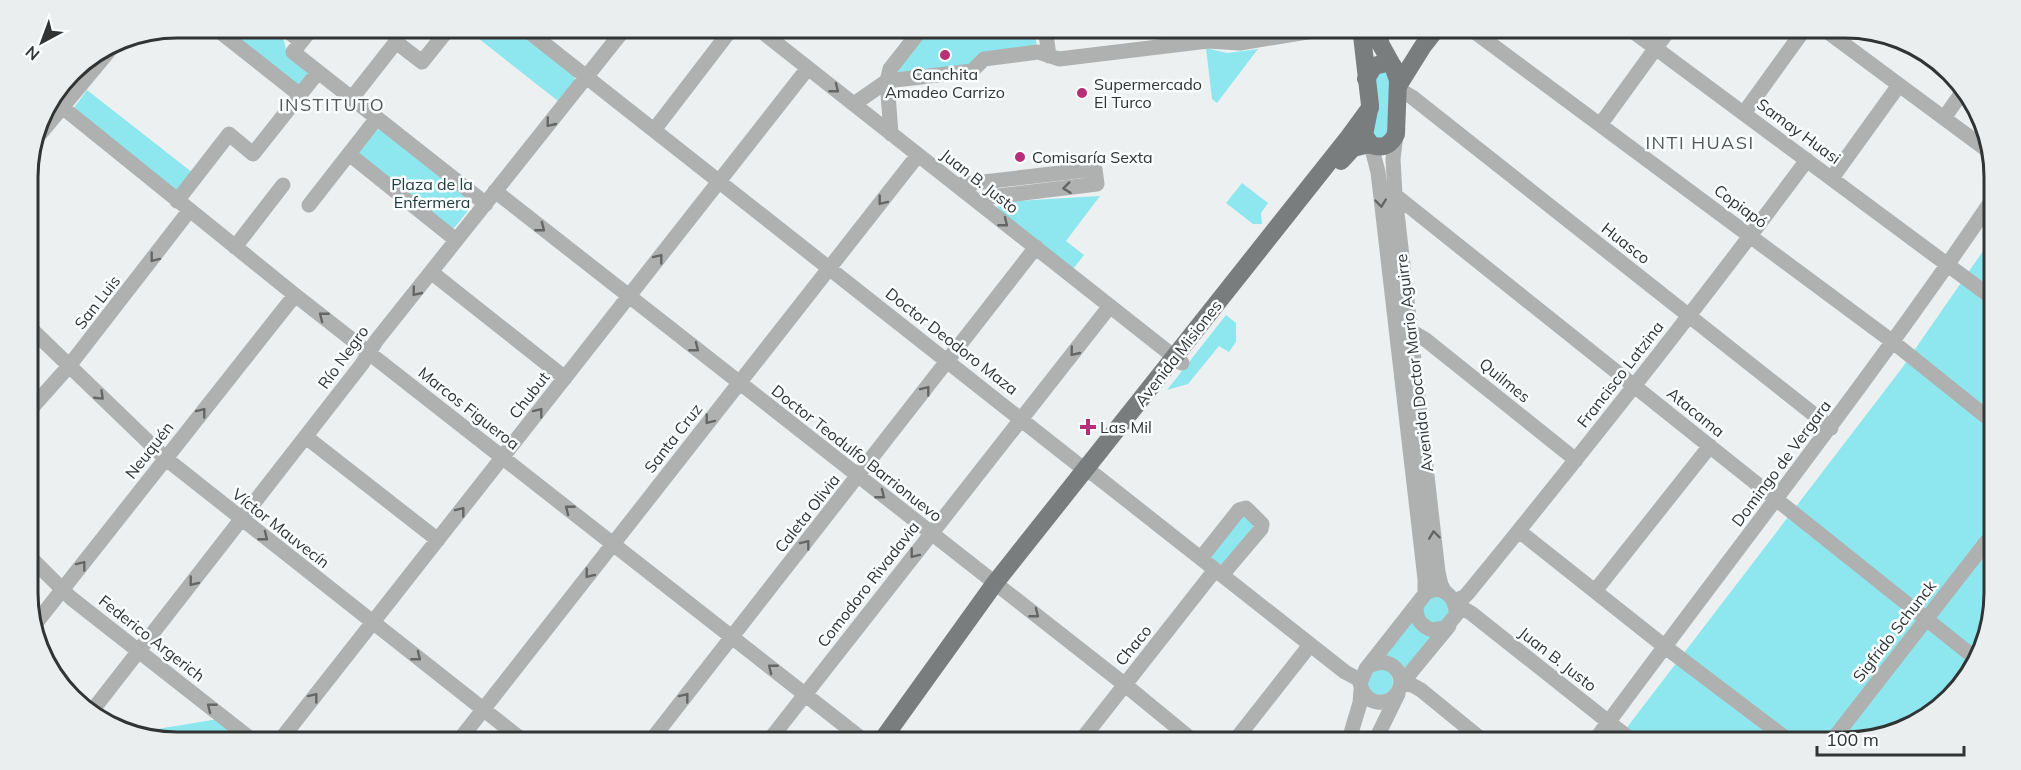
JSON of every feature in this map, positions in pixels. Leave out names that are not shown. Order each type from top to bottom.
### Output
[{"type":"main road","points":[[1362,38],[1370,108],[1364,130],[1365,139],[1370,145]]},
{"type":"main road","points":[[1379,38],[1396,71],[1398,87],[1396,134]]},
{"type":"main road","points":[[1398,87],[1429,38]]},
{"type":"main road","points":[[1366,79],[1374,66],[1402,61],[1423,46]]},
{"type":"main road","name":"Avenida Misiones","points":[[1179,360],[1370,108]]},
{"type":"main road","name":"Avenida Misiones","points":[[888,732],[1090,472],[1346,155],[1357,146],[1385,146],[1396,134]]},
{"type":"main road","name":"Avenida Misiones","points":[[901,732],[1000,587]]},
{"type":"street","points":[[228,38],[300,95]]},
{"type":"street","name":"Doctor Teodulfo Barrionuevo","points":[[291,38],[318,72],[377,118],[630,297],[1183,732]]},
{"type":"street","points":[[297,47],[304,38]]},
{"type":"street","points":[[352,98],[396,42],[422,62],[441,38]]},
{"type":"street","name":"Doctor Deodoro Maza","points":[[537,38],[1361,685]]},
{"type":"street","name":"Río Negro","points":[[96,706],[242,520],[431,272],[617,38]]},
{"type":"street","points":[[654,130],[725,38]]},
{"type":"street","name":"Juan B. Justo","points":[[770,38],[1179,360]]},
{"type":"street","points":[[891,134],[886,81],[890,69],[914,38]]},
{"type":"street","points":[[1047,38],[1049,56]]},
{"type":"street","points":[[854,104],[886,81],[972,71],[984,59],[1038,52],[1059,59],[1208,41],[1240,43],[1271,38]]},
{"type":"street","name":"Copiapó","points":[[1483,38],[1893,342],[1984,415]]},
{"type":"street","name":"Samay Huasi","points":[[1642,38],[1984,292]]},
{"type":"street","points":[[1600,125],[1663,38]]},
{"type":"street","points":[[1744,113],[1798,38]]},
{"type":"street","points":[[1836,38],[1980,145]]},
{"type":"street","points":[[66,93],[91,67]]},
{"type":"street","name":"Chubut","points":[[287,732],[808,68]]},
{"type":"street","points":[[177,201],[229,134],[253,154],[318,72]]},
{"type":"street","points":[[1832,178],[1899,85]]},
{"type":"street","name":"Huasco","points":[[1398,87],[1831,428]]},
{"type":"street","points":[[1944,118],[1959,97]]},
{"type":"street","name":"Marcos Figueroa","points":[[58,104],[295,295],[853,732]]},
{"type":"street","points":[[309,206],[377,118]]},
{"type":"street","name":"Avenida Doctor Mario Aguirre","points":[[1396,134],[1393,159],[1395,195],[1438,572],[1441,585],[1452,600]]},
{"type":"street","name":"Avenida Doctor Mario Aguirre","points":[[1370,145],[1378,172],[1425,579],[1421,599]]},
{"type":"street","points":[[349,154],[456,240]]},
{"type":"street","name":"Santa Cruz","points":[[465,732],[918,155]]},
{"type":"street","name":"Francisco Latzina","points":[[1452,600],[1464,597],[1468,593],[1519,531],[1689,316],[1807,160]]},
{"type":"street","points":[[957,185],[1095,169],[1097,184],[990,196],[982,206]]},
{"type":"street","points":[[235,247],[283,185]]},
{"type":"street","name":"Atacama","points":[[1395,195],[1970,654]]},
{"type":"street","name":"San Luis","points":[[38,401],[69,366],[189,211]]},
{"type":"street","name":"Domingo de Vergara","points":[[1601,732],[1831,428],[1984,212]]},
{"type":"street","name":"Caleta Olivia","points":[[658,732],[1036,247]]},
{"type":"street","points":[[431,272],[565,378]]},
{"type":"street","name":"Neuquén","points":[[40,618],[295,295]]},
{"type":"street","name":"Comodoro Rivadavia","points":[[776,732],[1110,306]]},
{"type":"street","name":"Quilmes","points":[[1411,332],[1426,340],[1576,460]]},
{"type":"street","name":"Víctor Mauvecín","points":[[38,336],[165,458],[512,732]]},
{"type":"street","points":[[306,437],[438,540]]},
{"type":"street","points":[[1595,591],[1710,446]]},
{"type":"street","name":"Chaco","points":[[1087,732],[1124,684],[1219,572],[1261,529],[1260,520],[1242,507],[1201,558]]},
{"type":"street","points":[[1519,531],[1777,732]]},
{"type":"street","name":"Sigfrido Schunck","points":[[1839,732],[1984,545]]},
{"type":"street","name":"Federico Argerich","points":[[38,565],[63,589],[242,732]]},
{"type":"street","points":[[1351,732],[1360,704],[1361,685],[1369,666],[1421,599],[1435,589],[1452,600],[1455,618],[1387,702],[1377,703],[1367,698],[1361,685]]},
{"type":"street","points":[[1421,599],[1417,618],[1426,627],[1439,630],[1449,626]]},
{"type":"street","name":"Juan B. Justo","points":[[1452,600],[1621,732]]},
{"type":"street","points":[[1242,732],[1310,645]]},
{"type":"street","points":[[1369,666],[1380,662],[1389,664],[1397,671],[1400,687],[1379,732]]},
{"type":"street","points":[[1400,687],[1412,685],[1421,690],[1473,732]]},
{"type":"green space","points":[[236,38],[282,38],[286,50],[308,73],[298,85]]},
{"type":"green space","points":[[478,38],[527,38],[575,77],[558,101]]},
{"type":"green space","points":[[919,38],[1036,38],[1037,48],[968,66],[896,76],[894,71]]},
{"type":"green space","points":[[1206,48],[1227,53],[1258,49],[1217,103],[1212,99]]},
{"type":"green space","points":[[1391,70],[1387,137],[1373,139],[1374,75]]},
{"type":"green space","points":[[87,90],[193,173],[176,192],[73,109]]},
{"type":"green space","name":"Plaza de la Enfermera","points":[[378,129],[383,130],[470,199],[471,207],[455,227],[452,229],[357,152]]},
{"type":"green space","points":[[1242,183],[1268,203],[1261,213],[1262,224],[1253,224],[1226,203]]},
{"type":"green space","points":[[1100,196],[1066,241],[1084,255],[1073,269],[999,211],[997,206],[1000,202]]},
{"type":"green space","points":[[1984,250],[1984,594],[1979,629],[1960,671],[1929,704],[1906,718],[1872,730],[1854,732],[1623,732],[1902,368]]},
{"type":"green space","points":[[1226,315],[1236,323],[1236,342],[1229,352],[1219,346],[1188,384],[1167,390]]},
{"type":"green space","points":[[1240,515],[1246,515],[1256,523],[1226,564],[1220,565],[1211,558],[1211,551]]},
{"type":"green space","points":[[1434,596],[1443,598],[1450,610],[1447,619],[1435,624],[1424,618],[1423,604]]},
{"type":"green space","points":[[1411,619],[1435,636],[1404,676],[1384,659]]},
{"type":"green space","points":[[1380,669],[1389,673],[1393,682],[1389,691],[1380,695],[1371,691],[1367,682],[1371,673]]},
{"type":"green space","points":[[218,719],[234,732],[177,732],[152,730]]},
{"type":"place","name":"Canchita Amadeo Carrizo","points":[[945,55]]},
{"type":"place","name":"Supermercado El Turco","points":[[1082,93]]},
{"type":"place","name":"Comisaría Sexta","points":[[1020,157]]},
{"type":"place","name":"Las Mil","points":[[1088,427]]},
{"type":"district","name":"INSTITUTO","points":[[332,104]]},
{"type":"district","name":"INTI HUASI","points":[[1700,142]]}]
